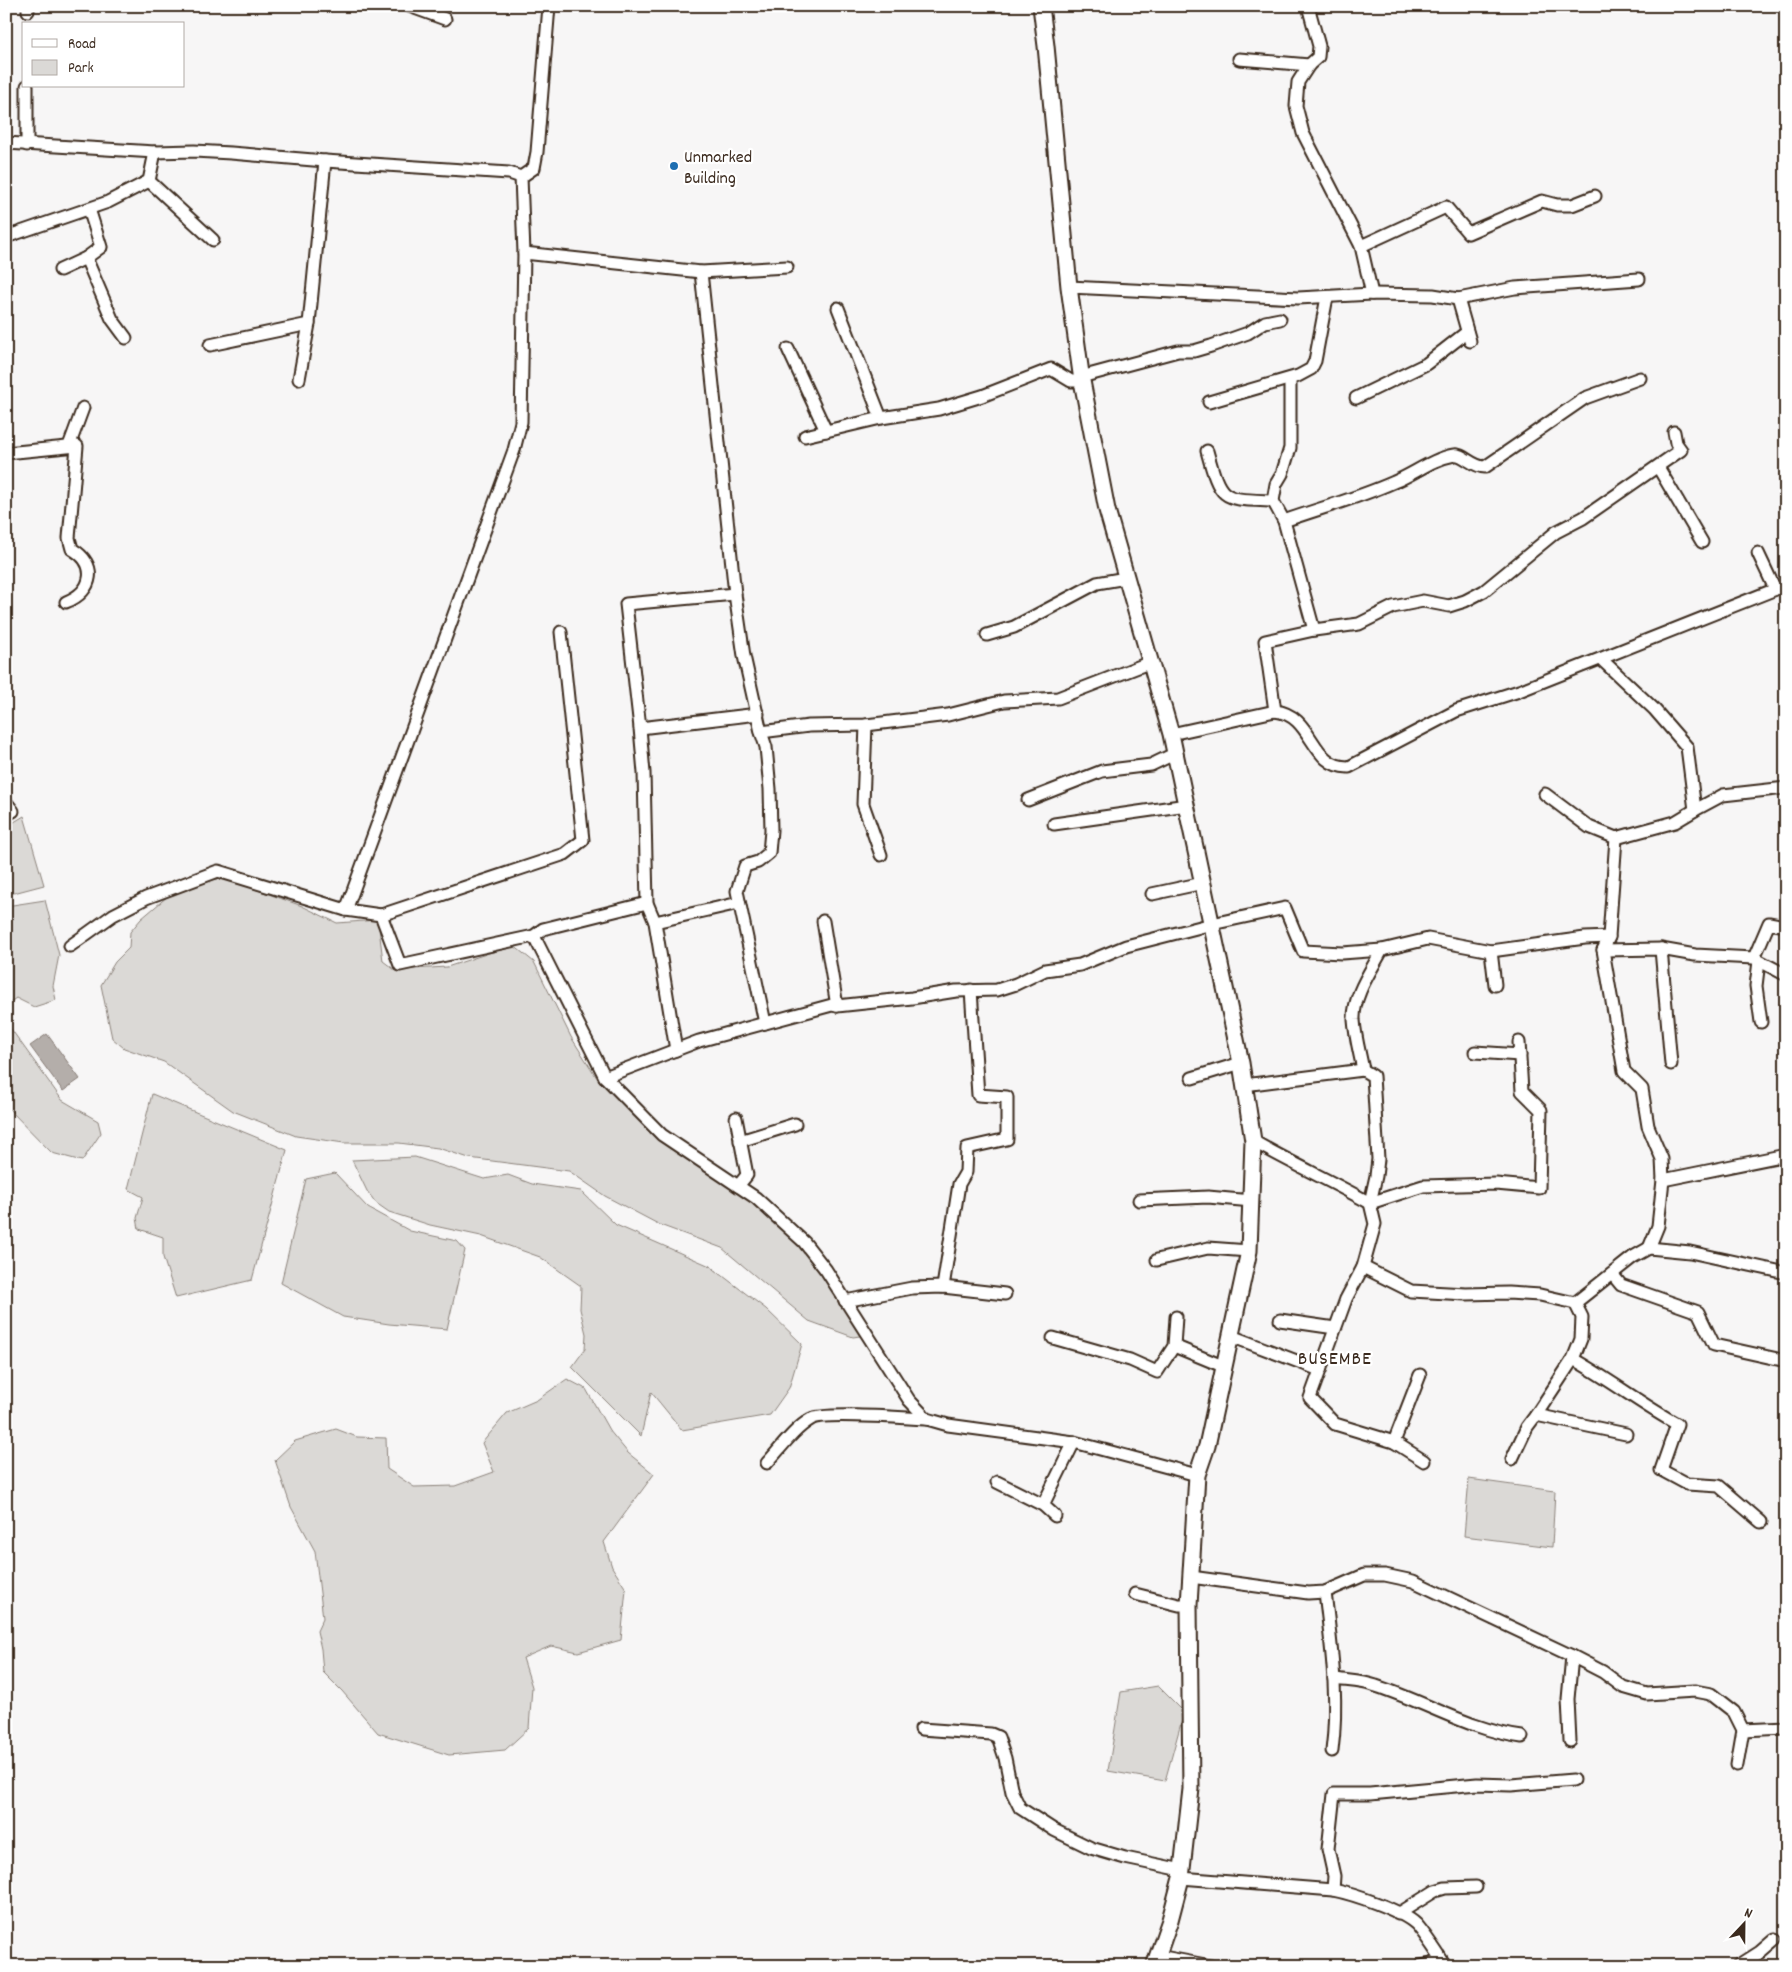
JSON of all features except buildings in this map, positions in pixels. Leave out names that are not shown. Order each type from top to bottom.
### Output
[{"type":"street","points":[[409,6],[445,19]]},
{"type":"street","points":[[521,177],[534,168],[537,152],[548,6]]},
{"type":"street","points":[[1041,6],[1081,379],[1107,510],[1176,753],[1241,1063],[1253,1141],[1252,1201],[1248,1251],[1225,1367],[1207,1446],[1197,1475],[1189,1605],[1191,1789],[1181,1874],[1156,1961],[1211,1966]]},
{"type":"street","points":[[1308,6],[1319,46],[1318,57],[1309,65],[1298,82],[1296,106],[1303,133],[1361,246],[1372,294]]},
{"type":"street","points":[[1240,59],[1309,65]]},
{"type":"street","points":[[27,88],[28,145]]},
{"type":"street","points":[[6,143],[155,152],[194,151],[232,153],[509,173],[521,177]]},
{"type":"street","points":[[149,181],[155,152]]},
{"type":"street","points":[[299,379],[308,324],[325,161]]},
{"type":"street","points":[[346,910],[514,450],[521,422],[524,253],[521,177]]},
{"type":"street","points":[[6,237],[108,202],[149,181]]},
{"type":"street","points":[[149,181],[213,240]]},
{"type":"street","points":[[1361,246],[1446,206],[1468,233],[1542,201],[1557,205],[1572,205],[1595,196]]},
{"type":"street","points":[[60,270],[86,258],[101,247],[89,209]]},
{"type":"street","points":[[524,253],[701,272],[787,268]]},
{"type":"street","points":[[86,258],[112,319],[126,338]]},
{"type":"street","points":[[701,272],[734,594],[744,656],[766,747],[770,789],[771,830],[769,853],[758,862],[745,866],[737,891],[765,1023]]},
{"type":"street","points":[[1070,287],[1298,298],[1372,294],[1433,295],[1458,299],[1515,288],[1639,280]]},
{"type":"street","points":[[1209,402],[1290,379],[1311,369],[1315,361],[1327,297]]},
{"type":"street","points":[[1356,398],[1426,364],[1468,337],[1458,299]]},
{"type":"street","points":[[838,308],[881,418]]},
{"type":"street","points":[[805,436],[881,418],[939,409],[982,396],[1051,369],[1070,381],[1081,379],[1178,350],[1194,351],[1211,346],[1248,333],[1265,322],[1280,319]]},
{"type":"street","points":[[210,345],[308,324]]},
{"type":"street","points":[[788,349],[826,431]]},
{"type":"street","points":[[1284,521],[1394,483],[1435,460],[1459,455],[1474,465],[1485,467],[1585,398],[1640,378]]},
{"type":"street","points":[[1290,379],[1290,448],[1282,474],[1276,484],[1273,501],[1284,521],[1314,630]]},
{"type":"street","points":[[68,446],[82,408]]},
{"type":"street","points":[[1275,711],[1266,641],[1314,630],[1359,624],[1393,607],[1424,601],[1449,606],[1484,592],[1556,532],[1583,518],[1681,450],[1676,444],[1674,432]]},
{"type":"street","points":[[6,453],[77,446],[69,538],[72,549],[81,554],[86,560],[90,573],[88,586],[75,599],[66,602]]},
{"type":"street","points":[[1207,451],[1214,477],[1223,493],[1236,500],[1273,501]]},
{"type":"street","points":[[1658,467],[1702,542]]},
{"type":"street","points":[[1171,734],[1275,711],[1285,712],[1301,725],[1324,759],[1339,767],[1349,767],[1456,711],[1601,659],[1780,587],[1758,553]]},
{"type":"street","points":[[987,635],[1014,627],[1098,583],[1126,578]]},
{"type":"street","points":[[676,1050],[655,922],[647,903],[644,773],[626,604],[734,594]]},
{"type":"street","points":[[70,946],[114,915],[146,898],[218,871],[346,910],[381,915],[565,854],[584,840],[561,632]]},
{"type":"street","points":[[1601,659],[1654,709],[1687,747],[1694,810]]},
{"type":"street","points":[[761,732],[809,726],[866,725],[948,715],[1004,701],[1058,698],[1151,662]]},
{"type":"street","points":[[640,728],[758,714]]},
{"type":"street","points":[[866,725],[862,804],[881,855]]},
{"type":"street","points":[[1028,800],[1102,771],[1151,765],[1176,753]]},
{"type":"street","points":[[1545,794],[1589,827],[1616,838],[1676,822],[1723,795],[1786,788]]},
{"type":"street","points":[[6,802],[13,810],[6,815]]},
{"type":"street","points":[[1054,824],[1186,805]]},
{"type":"street","points":[[1616,838],[1609,937],[1603,950],[1624,1071],[1642,1089],[1648,1126],[1662,1159],[1663,1180],[1658,1226],[1649,1248]]},
{"type":"street","points":[[1152,894],[1203,883]]},
{"type":"street","points":[[381,915],[400,965],[534,936],[543,929],[647,903]]},
{"type":"street","points":[[655,922],[739,903]]},
{"type":"street","points":[[606,1077],[699,1041],[832,1005],[912,998],[956,990],[997,990],[1016,984],[1045,970],[1080,965],[1126,946],[1285,908],[1303,951],[1342,953],[1382,950],[1428,939],[1492,951],[1585,938],[1609,937]]},
{"type":"street","points":[[823,921],[837,1006]]},
{"type":"street","points":[[1760,1022],[1756,986],[1756,959],[1768,923],[1786,926]]},
{"type":"street","points":[[534,936],[606,1077],[662,1135],[756,1198],[804,1242],[826,1270],[909,1400],[927,1419]]},
{"type":"street","points":[[1603,950],[1661,949],[1695,955],[1756,959],[1786,975]]},
{"type":"street","points":[[1661,949],[1671,1064]]},
{"type":"street","points":[[1363,1070],[1354,1019],[1356,1005],[1359,994],[1382,950]]},
{"type":"street","points":[[1492,951],[1495,985]]},
{"type":"street","points":[[943,1287],[959,1184],[966,1172],[966,1148],[1007,1139],[1007,1097],[978,1095],[971,990]]},
{"type":"street","points":[[1253,1141],[1287,1161],[1333,1182],[1370,1202],[1423,1186],[1496,1184],[1539,1188],[1541,1110],[1522,1091],[1519,1042]]},
{"type":"street","points":[[1475,1052],[1520,1055]]},
{"type":"street","points":[[1192,1078],[1241,1063]]},
{"type":"street","points":[[1244,1085],[1363,1070],[1373,1076],[1378,1159],[1370,1202],[1375,1224],[1363,1267],[1346,1299],[1310,1398],[1335,1424],[1394,1442],[1424,1461]]},
{"type":"street","points":[[736,1118],[747,1175],[738,1186]]},
{"type":"street","points":[[740,1141],[795,1124]]},
{"type":"street","points":[[1663,1180],[1786,1155]]},
{"type":"street","points":[[1139,1200],[1208,1197],[1252,1201]]},
{"type":"street","points":[[1157,1260],[1208,1248],[1248,1251]]},
{"type":"street","points":[[1574,1303],[1633,1257],[1649,1248],[1690,1252],[1786,1273]]},
{"type":"street","points":[[1363,1267],[1411,1291],[1466,1294],[1508,1292],[1574,1303],[1582,1317],[1581,1339],[1573,1359],[1527,1426],[1512,1459]]},
{"type":"street","points":[[1612,1274],[1622,1285],[1698,1312],[1714,1345],[1786,1361]]},
{"type":"street","points":[[845,1301],[912,1288],[943,1287],[1005,1294]]},
{"type":"street","points":[[1053,1338],[1130,1360],[1157,1372],[1174,1346],[1176,1318]]},
{"type":"street","points":[[1280,1320],[1335,1328]]},
{"type":"street","points":[[1232,1336],[1320,1370]]},
{"type":"street","points":[[1174,1346],[1225,1367]]},
{"type":"street","points":[[1573,1359],[1600,1374],[1644,1406],[1677,1424],[1661,1470],[1687,1484],[1719,1486],[1761,1522]]},
{"type":"street","points":[[1394,1442],[1420,1375]]},
{"type":"street","points":[[767,1464],[787,1440],[812,1418],[843,1415],[927,1419],[948,1425],[1074,1442],[1197,1475]]},
{"type":"street","points":[[1536,1415],[1626,1434]]},
{"type":"street","points":[[1043,1505],[1074,1442]]},
{"type":"street","points":[[997,1482],[1043,1505],[1055,1516]]},
{"type":"street","points":[[1191,1576],[1308,1593],[1326,1592],[1364,1575],[1385,1575],[1413,1582],[1572,1656],[1603,1672],[1623,1687],[1647,1694],[1695,1691],[1711,1694],[1734,1712],[1743,1730],[1737,1765]]},
{"type":"street","points":[[1326,1592],[1334,1679],[1335,1726],[1332,1751]]},
{"type":"street","points":[[1135,1594],[1179,1605],[1189,1605]]},
{"type":"street","points":[[1570,1741],[1568,1699],[1572,1656]]},
{"type":"street","points":[[1334,1679],[1375,1685],[1472,1725],[1502,1734],[1522,1737]]},
{"type":"street","points":[[1743,1730],[1786,1728]]},
{"type":"street","points":[[921,1729],[991,1734],[998,1737],[1005,1758],[1012,1792],[1020,1808],[1054,1830],[1091,1848],[1181,1874],[1333,1890],[1352,1894],[1416,1924],[1444,1964]]},
{"type":"street","points":[[1333,1890],[1334,1876],[1328,1848],[1334,1794],[1370,1794],[1477,1784],[1511,1785],[1573,1780]]},
{"type":"street","points":[[1398,1914],[1425,1896],[1440,1889],[1476,1887]]},
{"type":"street","points":[[1738,1966],[1760,1952],[1775,1939]]},
{"type":"street","points":[[1420,1966],[1444,1964]]},
{"type":"green space","points":[[24,816],[44,885],[6,895],[6,827]]},
{"type":"green space","points":[[224,878],[302,906],[337,923],[378,920],[383,961],[395,970],[447,967],[513,945],[534,962],[571,1037],[599,1081],[664,1138],[772,1212],[873,1334],[853,1337],[809,1321],[722,1248],[660,1225],[605,1196],[569,1171],[469,1158],[438,1148],[399,1143],[344,1143],[296,1136],[233,1111],[164,1062],[124,1048],[112,1038],[101,985],[115,962],[129,948],[130,932],[141,919],[168,896],[194,883]]},
{"type":"green space","points":[[45,900],[59,955],[53,986],[56,1000],[34,1007],[16,998],[6,1005],[6,906]]},
{"type":"green space","points":[[6,1022],[62,1100],[98,1121],[101,1133],[82,1161],[52,1153],[6,1106]]},
{"type":"green space","points":[[152,1094],[287,1150],[252,1280],[176,1298],[163,1257],[163,1237],[139,1229],[137,1218],[143,1197],[128,1189]]},
{"type":"green space","points":[[415,1157],[484,1179],[508,1175],[532,1184],[581,1191],[616,1225],[710,1266],[766,1309],[802,1344],[789,1388],[770,1415],[682,1430],[651,1392],[641,1436],[572,1367],[585,1349],[586,1334],[580,1309],[581,1286],[540,1257],[481,1236],[430,1225],[389,1212],[376,1203],[367,1191],[352,1160]]},
{"type":"green space","points":[[335,1173],[368,1208],[410,1231],[457,1241],[465,1250],[447,1329],[389,1324],[343,1317],[281,1283],[306,1179]]},
{"type":"green space","points":[[567,1379],[586,1389],[609,1430],[628,1453],[654,1474],[604,1542],[612,1567],[626,1589],[621,1640],[578,1652],[551,1646],[523,1658],[532,1687],[529,1728],[505,1750],[449,1755],[378,1733],[323,1672],[317,1631],[323,1618],[315,1551],[291,1507],[275,1460],[295,1441],[336,1429],[357,1437],[386,1438],[387,1469],[414,1487],[455,1486],[494,1472],[482,1443],[507,1413],[537,1400]]},
{"type":"green space","points":[[1469,1479],[1555,1491],[1552,1547],[1464,1536]]},
{"type":"green space","points":[[1158,1686],[1184,1712],[1165,1781],[1108,1771],[1121,1692]]},
{"type":"shaded area","points":[[47,1034],[80,1079],[63,1091],[30,1046]]},
{"type":"place","name":"Unmarked Building","points":[[674,166]]},
{"type":"district","name":"BUSEMBE","points":[[1335,1357]]}]
